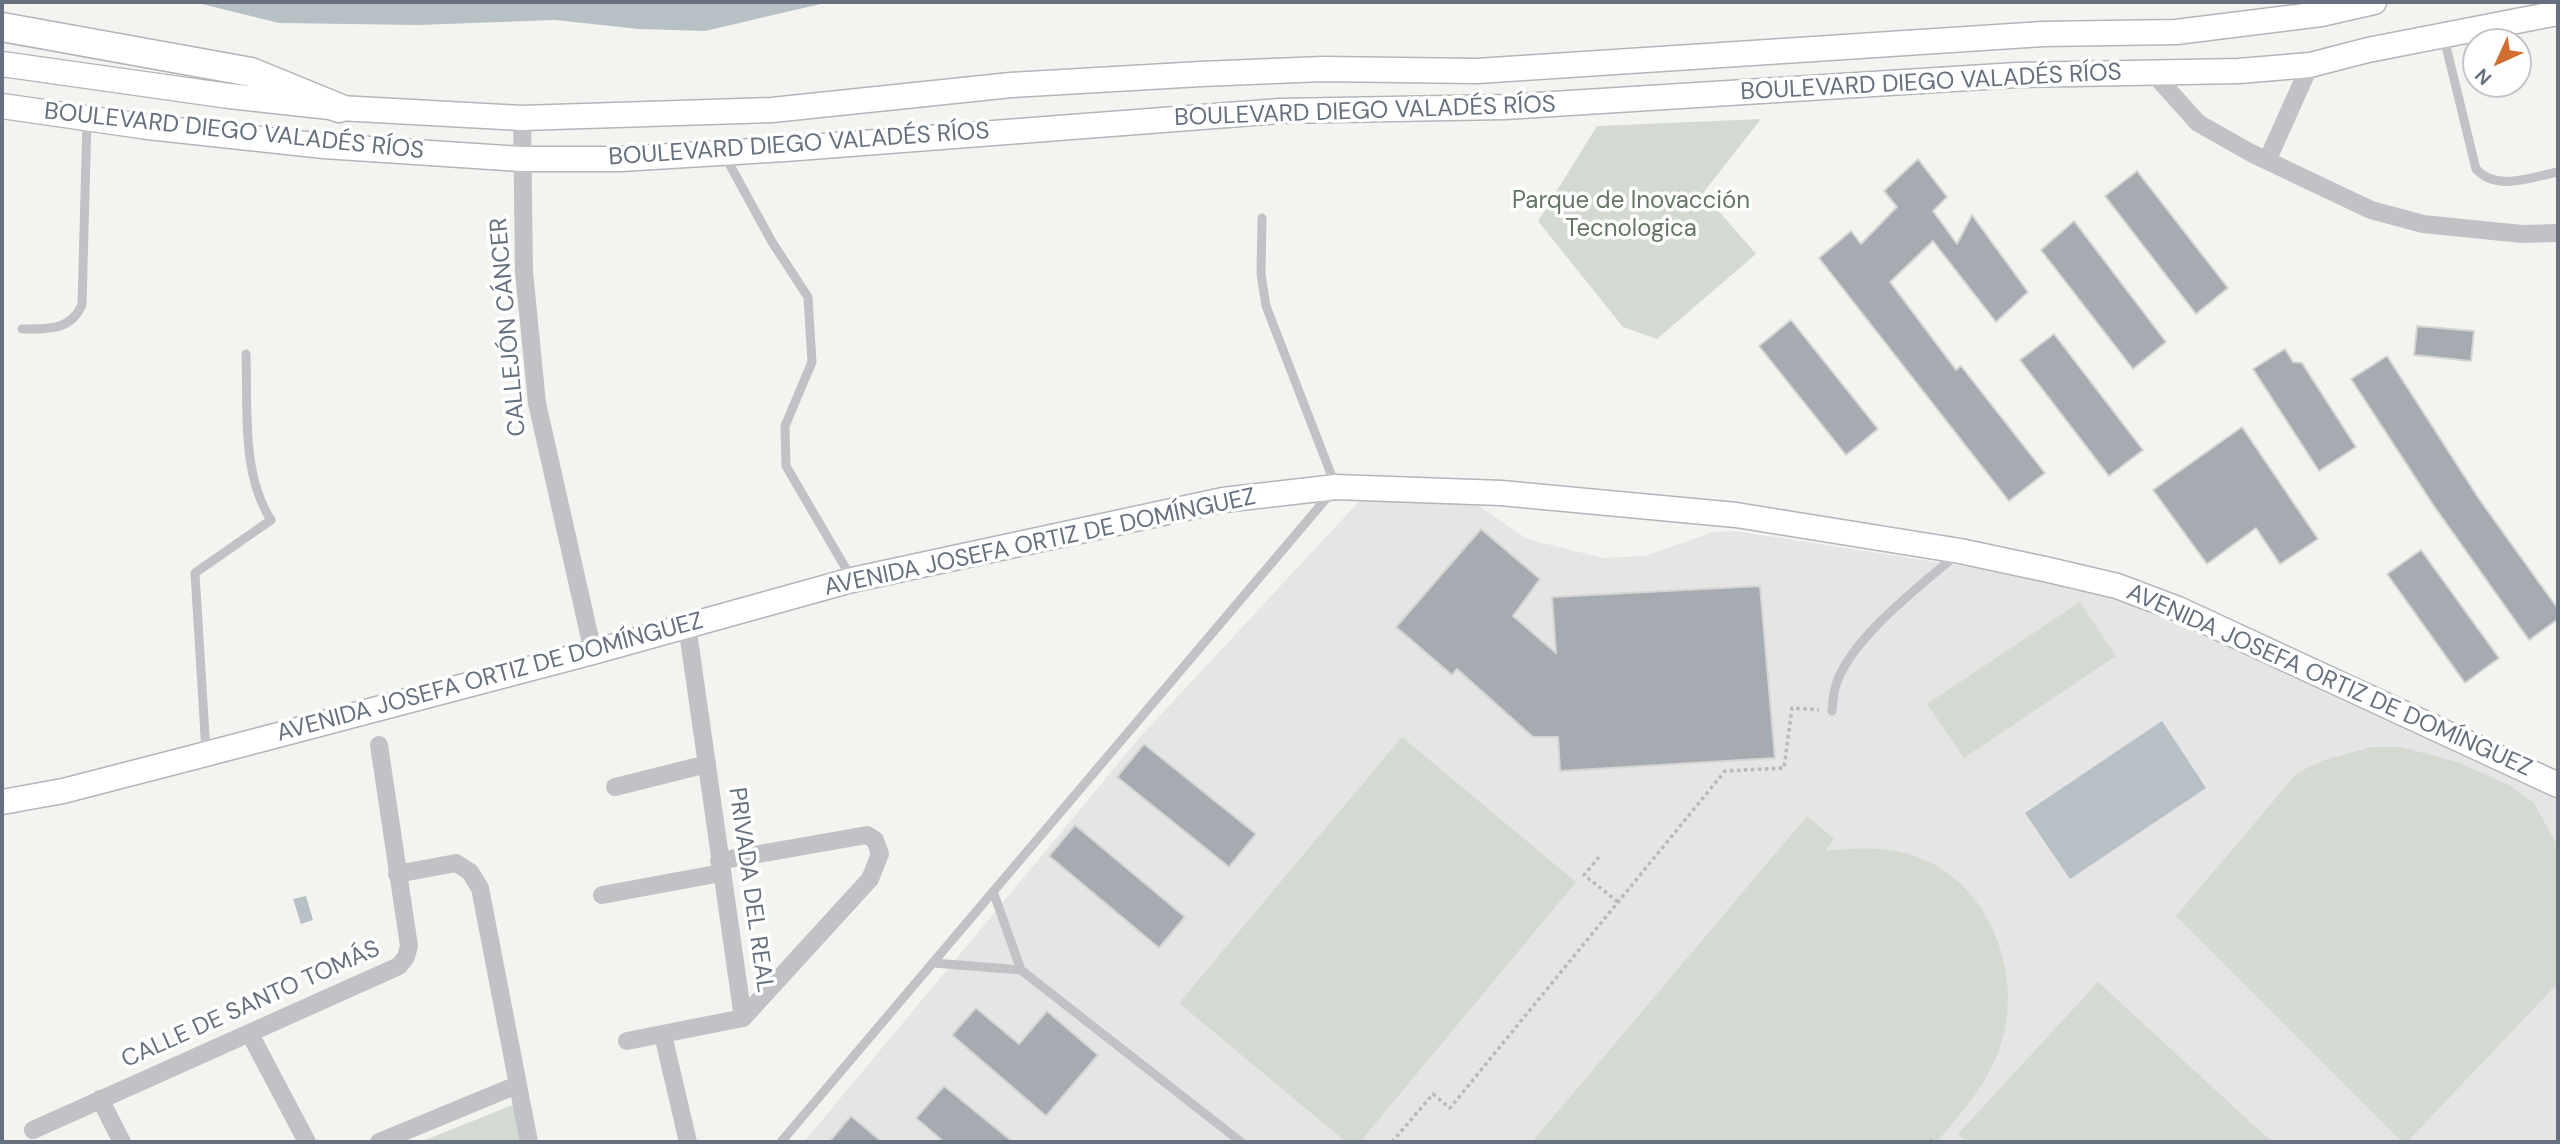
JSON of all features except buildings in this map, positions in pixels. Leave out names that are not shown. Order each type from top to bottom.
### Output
[{"type":"main road","name":"BOULEVARD DIEGO VALADÉS RÍOS","points":[[2,64],[229,96],[339,108],[522,118],[772,110],[1011,85],[1201,74],[1322,69],[1477,71],[2043,34],[2176,32],[2321,14],[2374,2]]},
{"type":"main road","name":"BOULEVARD DIEGO VALADÉS RÍOS","points":[[2,106],[324,146],[521,159],[724,154],[1280,111],[1505,107],[2017,75],[2110,71],[2239,71],[2310,65],[2556,13]]},
{"type":"main road","points":[[2,27],[251,72],[339,108]]},
{"type":"main road","name":"AVENIDA JOSEFA ORTIZ DE DOMÍNGUEZ","points":[[2,802],[63,791],[206,754],[593,652],[852,580],[1223,500],[1336,487],[1501,493],[1678,507],[1960,551],[2116,586],[2156,600],[2493,752],[2558,785]]},
{"type":"street","points":[[2267,161],[2310,65]]},
{"type":"street","points":[[2153,73],[2198,123],[2267,161],[2371,210],[2423,224],[2522,234],[2558,233]]},
{"type":"street","name":"CALLEJÓN CÁNCER","points":[[522,118],[524,272],[537,403],[593,652]]},
{"type":"street","name":"PRIVADA DEL REAL","points":[[687,625],[743,1017]]},
{"type":"street","name":"CALLE DE SANTO TOMÁS","points":[[33,1130],[399,966],[406,957],[409,946],[379,745]]},
{"type":"street","points":[[615,788],[707,764]]},
{"type":"street","name":"PRIVADA DEL REAL","points":[[720,867],[867,835],[875,840],[880,855],[870,879],[743,1017]]},
{"type":"street","points":[[397,874],[456,863],[470,872],[480,888],[529,1142]]},
{"type":"street","points":[[602,895],[720,867]]},
{"type":"street","points":[[627,1041],[743,1017]]},
{"type":"street","points":[[250,1034],[307,1142]]},
{"type":"street","points":[[663,1035],[688,1142]]},
{"type":"street","points":[[379,1142],[517,1085]]},
{"type":"street","points":[[100,1099],[122,1142]]},
{"type":"lane","points":[[2444,36],[2476,169],[2490,181],[2500,183],[2558,172]]},
{"type":"lane","points":[[22,329],[54,329],[71,322],[82,305],[87,118]]},
{"type":"lane","points":[[724,154],[772,242],[808,297],[812,362],[785,426],[786,466],[852,580]]},
{"type":"lane","points":[[781,1142],[1336,487],[1266,306],[1261,274],[1262,218]]},
{"type":"lane","points":[[206,754],[195,573],[271,520],[258,499],[250,449],[246,354]]},
{"type":"lane","points":[[1832,711],[1836,683],[1854,654],[1884,618],[1960,551]]},
{"type":"lane","points":[[993,891],[1021,971]]},
{"type":"lane","points":[[934,963],[1021,971],[1241,1142]]},
{"type":"path","points":[[1392,1142],[1433,1094],[1450,1108],[1725,771],[1784,768],[1792,708],[1832,711]]},
{"type":"path","points":[[1599,858],[1584,875],[1618,902]]},
{"type":"shaded area","points":[[194,2],[829,2],[705,31],[639,29],[555,20],[418,25],[279,23]]},
{"type":"shaded area","points":[[1365,495],[1472,501],[1527,539],[1603,558],[1645,556],[1713,532],[1735,531],[2053,580],[2128,604],[2349,699],[2558,797],[2558,1142],[804,1142],[1141,736]]},
{"type":"shaded area","points":[[2162,721],[2206,788],[2070,879],[2025,813]]},
{"type":"shaded area","points":[[306,896],[313,920],[301,924],[293,899]]},
{"type":"green space","name":"Parque de Inovacción Tecnologica","points":[[1761,119],[1703,193],[1756,254],[1657,339],[1623,327],[1538,221],[1597,126]]},
{"type":"green space","points":[[2080,602],[2116,656],[1964,758],[1927,704]]},
{"type":"green space","points":[[1402,737],[1576,882],[1360,1142],[1346,1142],[1179,1003]]},
{"type":"green space","points":[[2372,747],[2401,747],[2457,762],[2511,786],[2534,803],[2558,847],[2558,983],[2407,1142],[2402,1142],[2176,916],[2297,773],[2324,760]]},
{"type":"green space","points":[[1807,816],[1834,839],[1825,851],[1881,849],[1915,856],[1942,869],[1964,887],[1982,910],[1996,936],[2008,993],[2006,1022],[1994,1063],[1964,1110],[1937,1142],[1532,1142]]},
{"type":"green space","points":[[2098,982],[2272,1142],[1967,1142],[1958,1134]]},
{"type":"green space","points":[[515,1104],[522,1142],[420,1142]]}]
